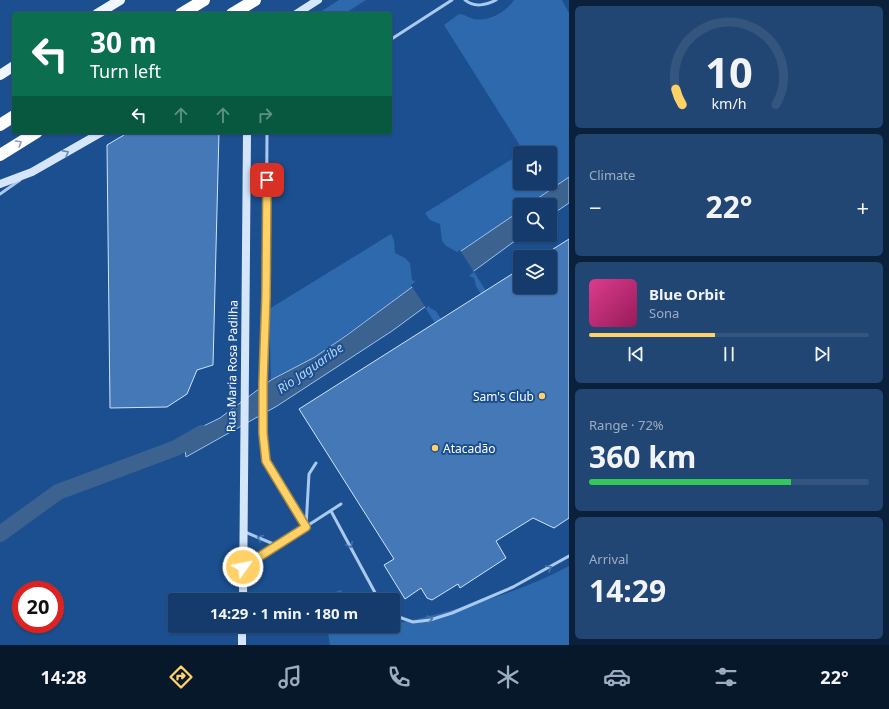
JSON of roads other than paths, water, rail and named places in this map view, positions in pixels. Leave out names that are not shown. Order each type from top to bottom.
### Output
[{"type":"highway","points":[[184,12],[204,0]]},
{"type":"highway","points":[[235,12],[255,0]]},
{"type":"highway","points":[[0,125],[12,117]]},
{"type":"highway","points":[[0,155],[35,134]]},
{"type":"main road","points":[[100,12],[120,0]]},
{"type":"main road","points":[[299,12],[318,0]]},
{"type":"main road","points":[[0,75],[12,67]]},
{"type":"main road","points":[[0,184],[32,172],[98,134]]},
{"type":"main road","name":"Rua Maria Rosa Padilha","points":[[243,593],[243,431],[247,134]]},
{"type":"main road","points":[[242,633],[242,645]]},
{"type":"lane","points":[[392,39],[452,0]]},
{"type":"lane","points":[[465,0],[478,5],[489,4],[496,0]]},
{"type":"lane","points":[[267,134],[263,433],[266,461],[306,527]]},
{"type":"lane","points":[[0,194],[32,172]]},
{"type":"lane","points":[[306,527],[310,474],[316,463]]},
{"type":"lane","points":[[243,567],[341,504]]},
{"type":"lane","points":[[331,511],[375,593]]},
{"type":"lane","points":[[244,531],[276,545]]},
{"type":"lane","points":[[400,617],[413,622],[430,620],[452,613],[507,590],[569,556]]},
{"type":"water","points":[[569,177],[569,203],[557,211],[557,198],[538,198],[550,190],[557,190],[557,185]]},
{"type":"water","points":[[513,216],[513,242],[392,331],[277,406],[186,457],[183,436],[220,418],[271,380],[315,357],[461,251]]},
{"type":"waterway","name":"Rio Jaguaribe","points":[[0,534],[58,492],[176,448],[202,433]]},
{"type":"place","name":"Sam's Club","points":[[542,396]]},
{"type":"place","name":"Atacadão","points":[[435,448]]}]
